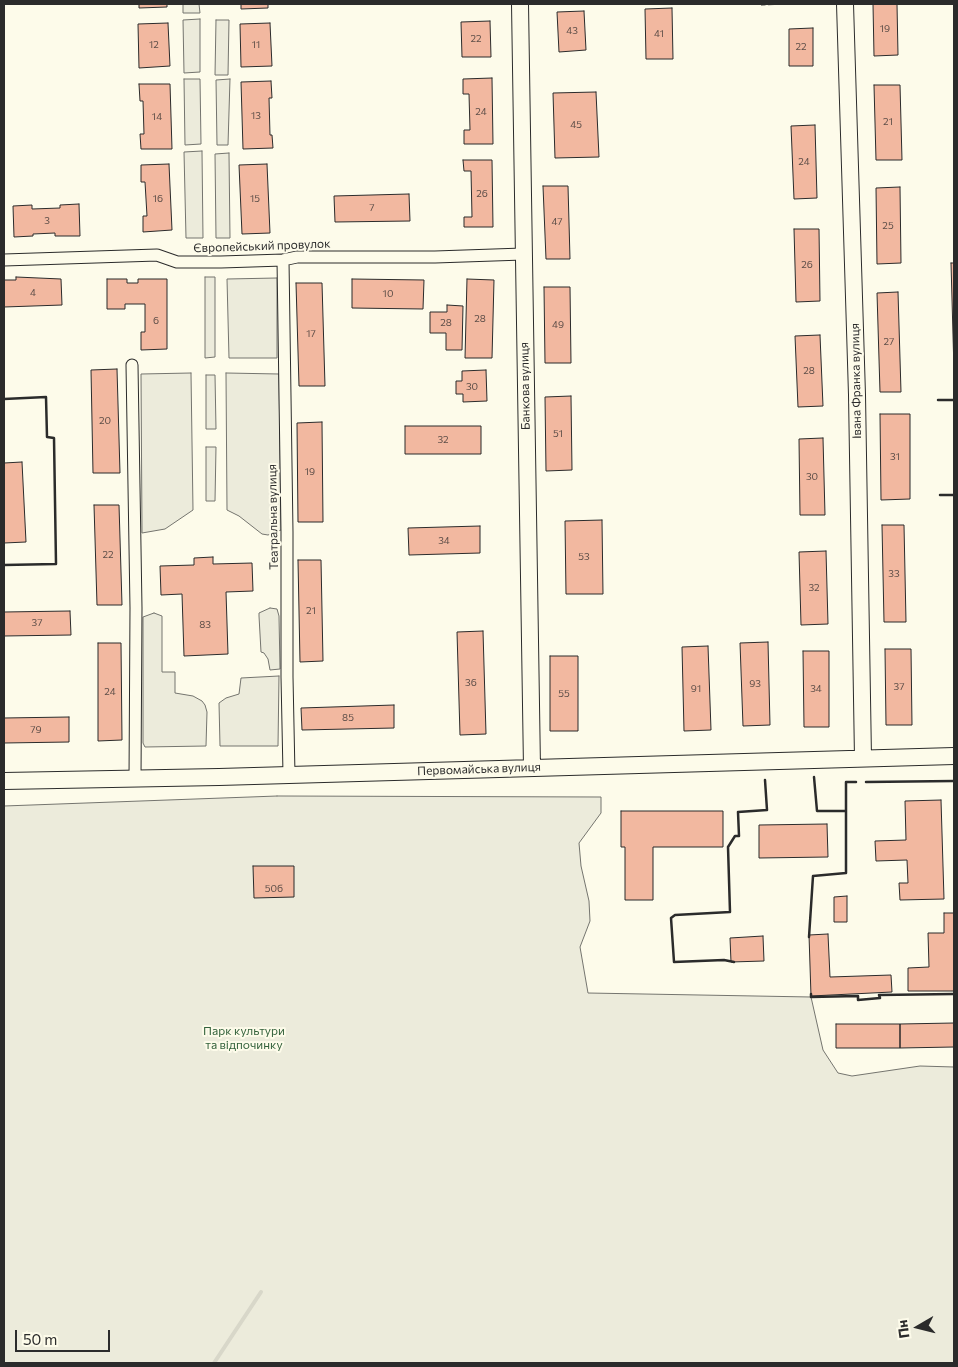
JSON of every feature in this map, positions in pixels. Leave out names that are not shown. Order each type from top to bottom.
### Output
[{"type":"street","name":"Банкова вулиця","points":[[520,4],[532,768]]},
{"type":"street","name":"Івана Франка вулиця","points":[[845,4],[857,395],[863,758]]},
{"type":"street","name":"Європейський провулок","points":[[4,260],[157,255],[177,262],[283,260],[296,257],[435,257],[523,254]]},
{"type":"street","name":"Театральна вулиця","points":[[283,260],[289,774]]},
{"type":"street","points":[[132,365],[136,608],[135,779]]},
{"type":"street","name":"Первомайська вулиця","points":[[4,781],[954,756]]},
{"type":"green space","points":[[183,4],[199,4],[200,13],[183,13]]},
{"type":"green space","points":[[200,19],[200,72],[184,73],[183,20]]},
{"type":"green space","points":[[216,20],[229,20],[228,75],[215,75]]},
{"type":"green space","points":[[184,79],[200,79],[201,144],[185,145]]},
{"type":"green space","points":[[230,79],[228,145],[217,145],[216,80]]},
{"type":"green space","points":[[202,151],[203,238],[186,238],[184,152]]},
{"type":"green space","points":[[229,153],[230,238],[216,238],[215,154]]},
{"type":"green space","points":[[205,277],[215,277],[215,357],[205,358]]},
{"type":"green space","points":[[277,278],[277,358],[229,358],[227,279]]},
{"type":"green space","points":[[191,373],[193,510],[165,529],[142,533],[141,374]]},
{"type":"green space","points":[[226,373],[279,374],[281,530],[268,535],[262,534],[239,516],[227,510]]},
{"type":"green space","points":[[206,375],[215,375],[216,429],[206,429]]},
{"type":"green space","points":[[206,447],[216,447],[215,501],[206,501]]},
{"type":"green space","points":[[270,608],[277,609],[279,616],[280,669],[270,670],[268,659],[261,652],[259,613]]},
{"type":"green space","points":[[154,613],[162,616],[162,672],[175,672],[175,693],[193,696],[205,705],[207,712],[206,746],[145,747],[143,743],[143,617]]},
{"type":"green space","points":[[279,676],[278,746],[220,746],[219,703],[226,698],[239,694],[241,678]]},
{"type":"green space","name":"Парк культури та відпочинку","points":[[277,796],[601,797],[601,813],[579,843],[581,866],[589,901],[590,921],[580,947],[588,993],[811,997],[823,1050],[838,1073],[852,1076],[920,1066],[954,1067],[954,1363],[4,1363],[4,806]]},
{"type":"building","points":[[139,4],[167,4],[167,7],[139,8]]},
{"type":"building","points":[[241,4],[268,4],[268,8],[241,9]]},
{"type":"building","points":[[873,4],[897,4],[898,55],[874,56]]},
{"type":"building","points":[[672,8],[673,59],[646,59],[645,9]]},
{"type":"building","points":[[584,11],[586,50],[559,52],[557,12]]},
{"type":"building","points":[[490,21],[491,57],[462,57],[461,22]]},
{"type":"building","points":[[168,23],[170,66],[139,68],[138,24]]},
{"type":"building","points":[[270,23],[272,66],[241,67],[240,24]]},
{"type":"building","points":[[813,28],[813,66],[789,66],[789,29]]},
{"type":"building","points":[[492,78],[493,144],[464,144],[464,130],[470,130],[469,94],[463,94],[463,79]]},
{"type":"building","points":[[271,81],[272,98],[269,98],[270,135],[272,135],[273,148],[243,149],[241,82]]},
{"type":"building","points":[[139,84],[170,84],[172,149],[141,149],[140,134],[144,134],[143,101],[140,101]]},
{"type":"building","points":[[874,85],[900,85],[902,160],[876,160]]},
{"type":"building","points":[[596,92],[599,157],[555,158],[553,93]]},
{"type":"building","points":[[815,125],[817,198],[794,199],[791,126]]},
{"type":"building","points":[[463,160],[492,160],[493,227],[464,227],[464,217],[472,217],[471,171],[464,171]]},
{"type":"building","points":[[169,164],[172,230],[143,232],[143,216],[147,216],[145,182],[141,182],[141,165]]},
{"type":"building","points":[[267,164],[270,233],[242,234],[239,165]]},
{"type":"building","points":[[543,186],[568,186],[570,259],[546,259]]},
{"type":"building","points":[[900,187],[901,263],[877,264],[876,188]]},
{"type":"building","points":[[409,194],[410,221],[335,222],[334,196]]},
{"type":"building","points":[[79,204],[80,236],[55,236],[55,233],[14,237],[13,206],[32,205],[32,209],[60,208],[60,205]]},
{"type":"building","points":[[794,229],[819,229],[820,301],[796,302]]},
{"type":"building","points":[[951,263],[954,263],[954,371]]},
{"type":"building","points":[[16,277],[61,279],[62,305],[4,307],[4,280],[16,280]]},
{"type":"building","points":[[107,279],[127,279],[127,283],[138,283],[138,279],[167,279],[167,349],[141,350],[141,332],[145,332],[145,304],[125,304],[125,309],[107,309]]},
{"type":"building","points":[[352,279],[424,280],[423,309],[352,308]]},
{"type":"building","points":[[467,279],[494,280],[492,358],[465,358]]},
{"type":"building","points":[[296,283],[322,283],[325,386],[299,386]]},
{"type":"building","points":[[544,287],[570,287],[571,363],[545,363]]},
{"type":"building","points":[[898,292],[901,392],[880,392],[877,293]]},
{"type":"building","points":[[447,305],[463,306],[462,350],[446,350],[446,333],[430,333],[430,312],[447,312]]},
{"type":"building","points":[[820,335],[823,406],[798,407],[795,336]]},
{"type":"building","points":[[117,369],[120,473],[93,473],[91,370]]},
{"type":"building","points":[[486,370],[487,401],[463,402],[463,394],[456,394],[456,381],[462,381],[462,371]]},
{"type":"building","points":[[571,396],[572,470],[546,471],[545,397]]},
{"type":"building","points":[[880,414],[910,414],[910,499],[881,500]]},
{"type":"building","points":[[322,422],[323,522],[298,522],[297,423]]},
{"type":"building","points":[[405,426],[481,426],[481,454],[405,454]]},
{"type":"building","points":[[823,438],[825,515],[800,515],[799,439]]},
{"type":"building","points":[[22,462],[26,542],[4,543],[4,463]]},
{"type":"building","points":[[94,505],[119,505],[122,605],[97,605]]},
{"type":"building","points":[[602,520],[603,594],[566,594],[565,521]]},
{"type":"building","points":[[882,525],[904,525],[906,622],[884,622]]},
{"type":"building","points":[[480,526],[480,553],[409,555],[408,528]]},
{"type":"building","points":[[826,551],[828,624],[801,625],[799,552]]},
{"type":"building","points":[[213,557],[213,564],[252,563],[253,591],[226,592],[228,654],[184,656],[182,594],[161,595],[160,566],[194,565],[194,558]]},
{"type":"building","points":[[298,560],[321,560],[323,661],[300,662]]},
{"type":"building","points":[[70,611],[71,635],[4,636],[4,612]]},
{"type":"building","points":[[483,631],[486,734],[460,735],[457,632]]},
{"type":"building","points":[[768,642],[770,725],[743,726],[740,643]]},
{"type":"building","points":[[98,643],[121,643],[122,740],[98,741]]},
{"type":"building","points":[[708,646],[711,730],[684,731],[682,647]]},
{"type":"building","points":[[885,649],[911,649],[912,725],[886,725]]},
{"type":"building","points":[[803,651],[829,651],[829,727],[804,727]]},
{"type":"building","points":[[550,656],[578,656],[578,731],[550,731]]},
{"type":"building","points":[[394,705],[394,728],[302,730],[301,708]]},
{"type":"building","points":[[69,717],[69,742],[4,743],[4,718]]},
{"type":"building","points":[[941,800],[944,899],[900,900],[899,883],[908,883],[907,860],[876,861],[875,841],[906,840],[905,801]]},
{"type":"building","points":[[621,811],[723,811],[723,847],[653,847],[653,900],[625,900],[625,847],[621,847]]},
{"type":"building","points":[[827,824],[828,857],[759,858],[759,825]]},
{"type":"building","points":[[253,866],[294,866],[294,897],[254,898]]},
{"type":"building","points":[[847,896],[847,922],[834,922],[834,897]]},
{"type":"building","points":[[944,913],[954,913],[954,991],[908,991],[908,968],[929,967],[928,933],[944,933]]},
{"type":"building","points":[[828,934],[830,977],[891,975],[892,992],[811,996],[809,935]]},
{"type":"building","points":[[763,936],[764,961],[731,962],[730,938]]},
{"type":"building","points":[[954,1023],[954,1047],[900,1048],[900,1024]]},
{"type":"building","points":[[836,1024],[900,1024],[900,1048],[836,1048]]},
{"type":"waterway","points":[[214,1363],[261,1292]]},
{"type":"fence","points":[[760,4],[788,4]]},
{"type":"wall","points":[[4,399],[46,397],[47,437],[54,438],[56,564],[4,565]]},
{"type":"wall","points":[[938,400],[954,400]]},
{"type":"wall","points":[[940,495],[954,495]]},
{"type":"wall","points":[[814,777],[817,811],[846,811]]},
{"type":"wall","points":[[734,962],[724,960],[674,962],[671,918],[675,915],[730,912],[728,847],[735,836],[739,836],[738,812],[767,810],[765,780]]},
{"type":"wall","points":[[866,782],[954,781]]},
{"type":"wall","points":[[809,937],[813,876],[846,873],[846,782],[856,782]]},
{"type":"wall","points":[[811,994],[811,997],[858,996],[858,1000],[880,998],[879,995],[954,994]]}]
